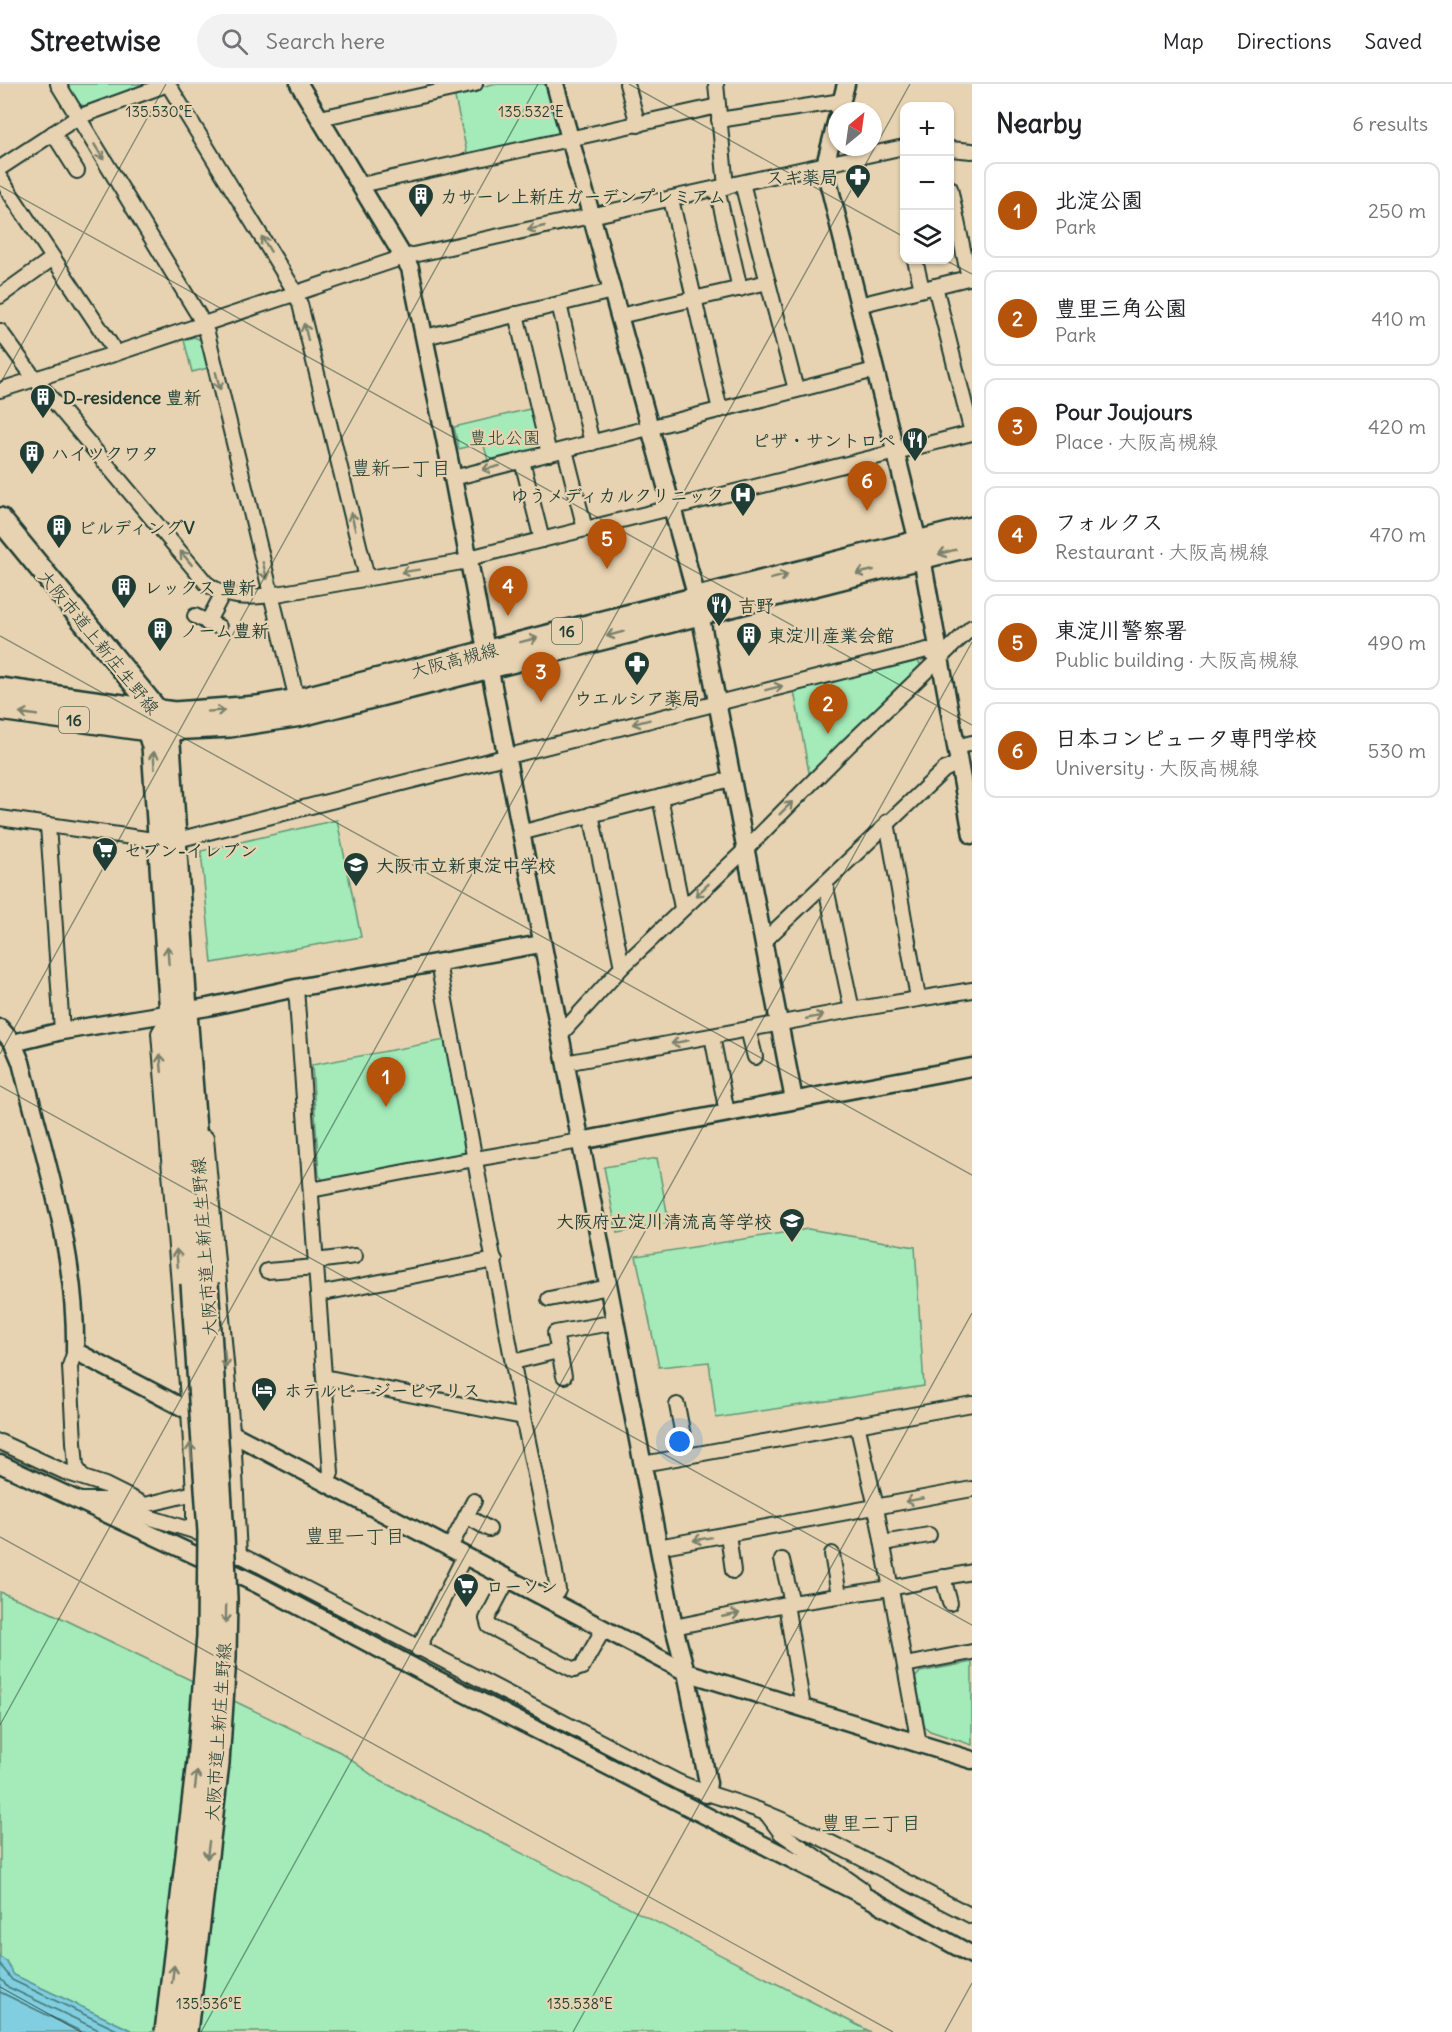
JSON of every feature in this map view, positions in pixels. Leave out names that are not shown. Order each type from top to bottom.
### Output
[{"type":"main road","name":"大阪市道上新庄生野線","points":[[0,519],[158,724]]},
{"type":"main road","name":"大阪高槻線","points":[[920,550],[972,528]]},
{"type":"main road","name":"大阪市道上新庄生野線","points":[[0,541],[104,666],[135,709],[158,724]]},
{"type":"main road","name":"大阪高槻線","points":[[0,709],[158,724],[221,711],[299,707],[920,550],[972,545]]},
{"type":"main road","name":"16","points":[[0,689],[135,709]]},
{"type":"main road","name":"大阪市道上新庄生野線","points":[[158,724],[153,746],[168,840],[200,1283],[224,1536],[226,1598],[225,1657],[218,1763],[186,2032]]},
{"type":"main road","name":"大阪市道上新庄生野線","points":[[166,2032],[198,1761],[208,1636],[208,1532],[200,1283]]},
{"type":"street","points":[[58,84],[203,325],[299,707]]},
{"type":"street","points":[[0,168],[78,117],[168,84],[291,285],[300,304],[367,578]]},
{"type":"street","points":[[299,84],[410,267],[453,478],[658,1547],[708,1783],[706,1794]]},
{"type":"street","points":[[320,117],[475,84]]},
{"type":"street","points":[[555,84],[698,605],[794,1100]]},
{"type":"street","points":[[627,84],[638,125]]},
{"type":"street","points":[[716,84],[721,188],[740,289]]},
{"type":"street","points":[[842,102],[846,84]]},
{"type":"street","points":[[361,185],[638,125],[718,113],[828,107]]},
{"type":"street","points":[[52,133],[77,171]]},
{"type":"street","points":[[0,390],[405,257],[900,148]]},
{"type":"street","points":[[954,149],[972,151]]},
{"type":"street","points":[[828,154],[825,165],[920,550],[940,658],[962,751],[972,835]]},
{"type":"street","points":[[0,178],[111,345],[114,354]]},
{"type":"street","points":[[742,183],[796,390]]},
{"type":"street","points":[[671,199],[720,410]]},
{"type":"street","points":[[859,305],[971,278],[954,205]]},
{"type":"street","points":[[0,296],[53,258]]},
{"type":"street","points":[[0,331],[35,379],[206,583],[223,593],[238,597],[271,596],[468,561],[477,556],[972,433],[928,288],[917,264]]},
{"type":"street","points":[[620,316],[768,282]]},
{"type":"street","points":[[425,337],[612,291]]},
{"type":"street","points":[[559,304],[592,443]]},
{"type":"street","points":[[516,314],[549,454]]},
{"type":"street","points":[[453,478],[875,370]]},
{"type":"street","points":[[565,450],[585,529]]},
{"type":"street","points":[[522,461],[542,540]]},
{"type":"street","points":[[207,622],[223,593]]},
{"type":"street","points":[[560,1035],[622,967],[972,627]]},
{"type":"street","points":[[0,818],[168,840],[927,651],[940,658]]},
{"type":"street","points":[[764,941],[962,751]]},
{"type":"street","points":[[520,833],[731,779]]},
{"type":"street","points":[[660,797],[682,908]]},
{"type":"street","points":[[591,814],[622,967]]},
{"type":"street","points":[[887,822],[918,998]]},
{"type":"street","points":[[48,825],[62,1031]]},
{"type":"street","points":[[825,883],[852,1010]]},
{"type":"street","points":[[13,1043],[62,1031],[179,1012],[296,988],[541,944]]},
{"type":"street","points":[[438,963],[523,1417],[558,1590],[551,1602]]},
{"type":"street","points":[[296,988],[331,1473],[325,1483]]},
{"type":"street","points":[[565,1063],[972,990]]},
{"type":"street","points":[[179,1012],[159,1033],[189,1411],[194,1531]]},
{"type":"street","points":[[179,1012],[196,1024],[232,1435],[239,1556]]},
{"type":"street","points":[[0,1028],[13,1043],[21,1062],[71,1265],[76,1325],[75,1351],[70,1366],[73,1431],[76,1467],[82,1476]]},
{"type":"street","points":[[748,1029],[755,1057]]},
{"type":"street","points":[[712,1036],[727,1113]]},
{"type":"street","points":[[310,1190],[972,1067]]},
{"type":"street","points":[[267,1271],[355,1256]]},
{"type":"street","points":[[318,1294],[495,1260]]},
{"type":"street","points":[[549,1299],[609,1287]]},
{"type":"street","points":[[564,1376],[555,1333],[615,1322]]},
{"type":"street","points":[[75,1351],[686,1672],[972,1760]]},
{"type":"street","points":[[513,1362],[558,1351]]},
{"type":"street","points":[[324,1377],[523,1417]]},
{"type":"street","points":[[643,1464],[972,1404]]},
{"type":"street","points":[[676,1405],[687,1456]]},
{"type":"street","points":[[858,1424],[876,1507],[919,1744]]},
{"type":"street","points":[[0,1442],[65,1472],[105,1485],[145,1504],[194,1493]]},
{"type":"street","points":[[0,1464],[257,1584],[444,1683],[874,1901],[972,1955]]},
{"type":"street","points":[[658,1547],[972,1489]]},
{"type":"street","points":[[78,1500],[107,1500],[145,1516],[194,1531],[678,1782],[706,1794],[766,1813],[806,1831],[972,1916]]},
{"type":"street","points":[[449,1549],[474,1501]]},
{"type":"street","points":[[466,1516],[489,1529]]},
{"type":"street","points":[[728,1534],[733,1571]]},
{"type":"street","points":[[882,1543],[929,1535]]},
{"type":"street","points":[[832,1554],[839,1595]]},
{"type":"street","points":[[418,1649],[464,1557]]},
{"type":"street","points":[[782,1560],[803,1708]]},
{"type":"street","points":[[674,1627],[972,1572]]},
{"type":"street","points":[[943,1577],[950,1604]]},
{"type":"street","points":[[508,1580],[487,1619],[489,1626],[574,1670],[582,1667],[603,1630]]},
{"type":"street","points":[[904,1665],[972,1652]]},
{"type":"street","points":[[766,1813],[781,1833],[859,1886],[874,1901]]},
{"type":"green space","points":[[66,84],[148,84],[84,106],[77,103]]},
{"type":"green space","points":[[493,84],[550,84],[562,130],[559,136],[468,157],[454,93]]},
{"type":"green space","points":[[194,337],[201,340],[208,368],[192,372],[184,340]]},
{"type":"green space","name":"豊北公園","points":[[534,408],[543,447],[539,451],[489,464],[483,442],[459,449],[454,427]]},
{"type":"green space","points":[[918,661],[923,668],[810,778],[794,691]]},
{"type":"green space","points":[[337,820],[361,937],[212,963],[201,851]]},
{"type":"green space","points":[[445,1040],[467,1149],[462,1156],[325,1181],[319,1176],[312,1065]]},
{"type":"green space","points":[[657,1158],[669,1223],[617,1233],[604,1167]]},
{"type":"green space","points":[[808,1229],[915,1247],[924,1386],[716,1418],[709,1362],[659,1367],[636,1256]]},
{"type":"green space","points":[[0,1592],[45,1610],[340,1752],[379,1780],[871,2032],[135,2032],[14,1975],[6,1961],[0,1957]]},
{"type":"green space","points":[[972,1662],[972,1745],[930,1731],[925,1727],[915,1678],[920,1672]]},
{"type":"water","points":[[0,1957],[6,1961],[14,1975],[135,2032],[0,2032]]},
{"type":"place","name":"スギ薬局","points":[[858,200]]},
{"type":"place","name":"カサーレ上新庄ガーデンプレミアム","points":[[421,219]]},
{"type":"place","name":"D-residence 豊新","points":[[43,420]]},
{"type":"place","name":"ピザ・サントロペ","points":[[915,463]]},
{"type":"place","name":"ハイツクワタ","points":[[32,476]]},
{"type":"place","name":"日本コンピュータ専門学校","points":[[867,511]]},
{"type":"place","name":"ゆうメディカルクリニック","points":[[743,518]]},
{"type":"place","name":"ビルディングV","points":[[59,550]]},
{"type":"place","name":"東淀川警察署","points":[[607,569]]},
{"type":"place","name":"レックス 豊新","points":[[124,610]]},
{"type":"place","name":"フォルクス","points":[[508,616]]},
{"type":"place","name":"吉野","points":[[719,628]]},
{"type":"place","name":"ノーム豊新","points":[[160,653]]},
{"type":"place","name":"東淀川産業会館","points":[[749,658]]},
{"type":"place","name":"ウエルシア薬局","points":[[637,687]]},
{"type":"place","name":"Pour Joujours","points":[[541,702]]},
{"type":"place","name":"豊里三角公園","points":[[828,734]]},
{"type":"place","name":"セブン-イレブン","points":[[105,873]]},
{"type":"place","name":"大阪市立新東淀中学校","points":[[356,888]]},
{"type":"place","name":"北淀公園","points":[[386,1107]]},
{"type":"place","name":"大阪府立淀川清流高等学校","points":[[792,1244]]},
{"type":"place","name":"ホテルビージーピアリス","points":[[264,1413]]},
{"type":"place","name":"ローソン","points":[[466,1609]]},
{"type":"district","name":"豊新一丁目","points":[[401,467]]},
{"type":"district","name":"豊里一丁目","points":[[355,1535]]},
{"type":"district","name":"豊里二丁目","points":[[871,1822]]}]
